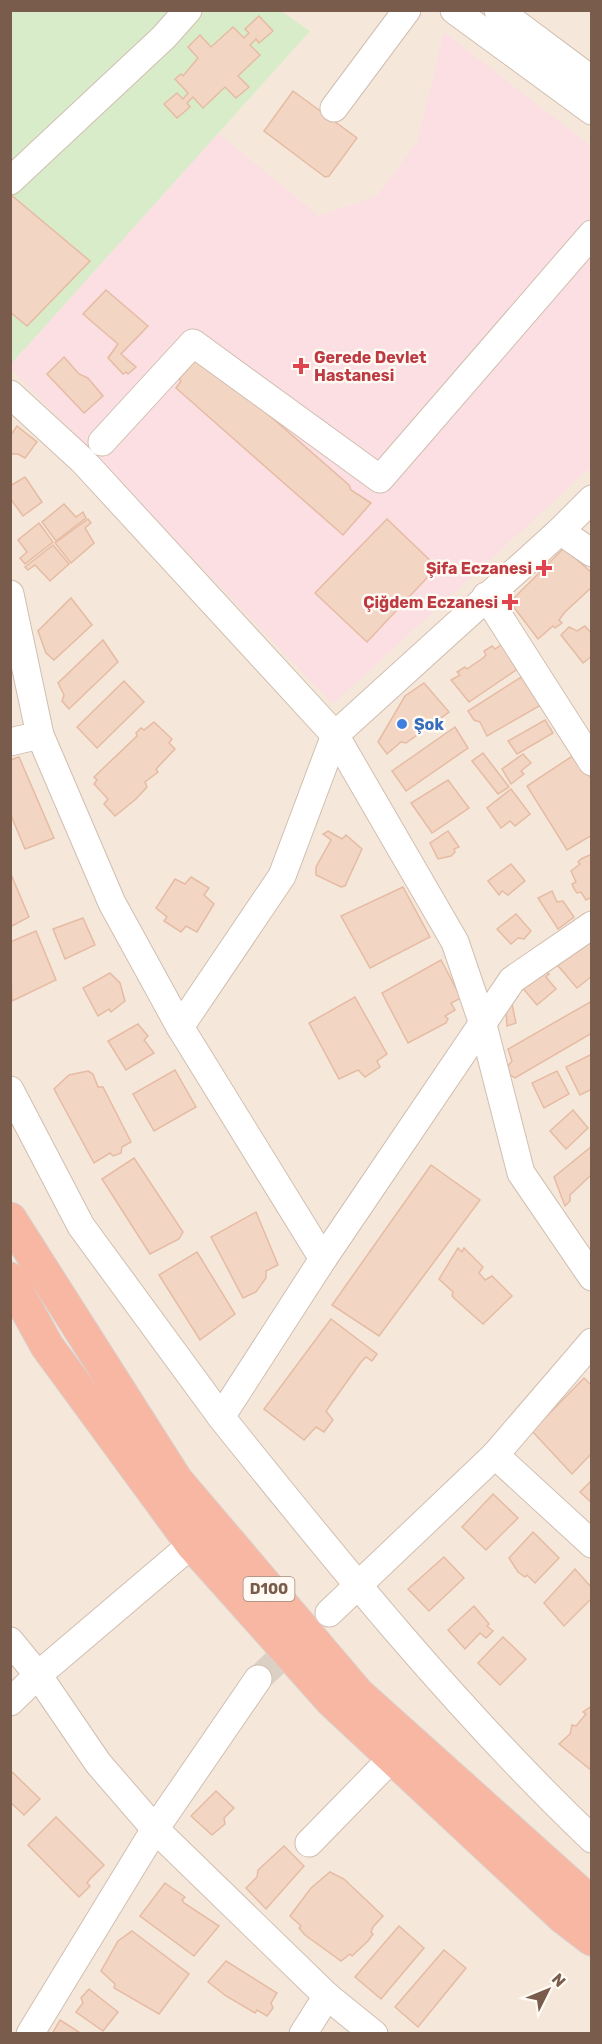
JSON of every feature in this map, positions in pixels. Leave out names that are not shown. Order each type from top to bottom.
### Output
[{"type":"highway","name":"D100","points":[[10,1219],[176,1480],[350,1685],[591,1904]]},
{"type":"highway","name":"D100","points":[[10,1279],[47,1346],[192,1544],[332,1701],[562,1916],[591,1940]]},
{"type":"street","points":[[10,181],[164,38],[188,10]]},
{"type":"street","points":[[334,108],[407,10]]},
{"type":"street","points":[[454,10],[591,111]]},
{"type":"street","points":[[498,10],[591,80]]},
{"type":"street","points":[[102,442],[193,343],[380,479],[591,234]]},
{"type":"street","points":[[10,394],[83,461],[335,735],[455,942],[482,1021],[521,1173],[591,1277]]},
{"type":"street","points":[[180,1027],[282,876],[335,735],[560,531],[591,499]]},
{"type":"street","points":[[560,531],[591,553]]},
{"type":"street","points":[[10,594],[40,735],[112,903],[180,1027],[323,1259]]},
{"type":"street","points":[[486,596],[591,762]]},
{"type":"street","points":[[10,742],[40,735]]},
{"type":"street","points":[[221,1417],[323,1259],[482,1021],[512,980],[591,925]]},
{"type":"street","points":[[10,1090],[81,1226],[221,1417],[358,1587],[532,1782],[591,1837]]},
{"type":"street","points":[[329,1613],[495,1455],[591,1342]]},
{"type":"street","points":[[495,1455],[591,1544]]},
{"type":"street","points":[[10,1702],[38,1675],[192,1544]]},
{"type":"street","points":[[10,1641],[38,1675],[98,1763],[154,1829],[327,1996],[374,2034]]},
{"type":"street","points":[[30,2034],[154,1829],[258,1679]]},
{"type":"street","points":[[309,1843],[392,1758]]},
{"type":"street","points":[[303,2034],[327,1996]]},
{"type":"shaded area","points":[[11,11],[591,11],[591,2033],[11,2033]]},
{"type":"shaded area","name":"Gerede Devlet Hastanesi","points":[[444,32],[591,146],[591,467],[333,704],[11,369],[11,364],[218,133],[319,216],[377,196],[417,142]]},
{"type":"green space","points":[[11,11],[281,11],[310,31],[11,364]]},
{"type":"building","points":[[259,16],[273,31],[259,43],[256,39],[250,45],[260,55],[238,76],[249,87],[236,98],[225,87],[203,108],[193,97],[187,103],[190,107],[177,118],[164,104],[177,93],[183,99],[188,93],[175,79],[181,74],[183,76],[198,58],[188,47],[200,35],[211,47],[233,27],[244,38],[249,33],[245,29]]},
{"type":"building","points":[[293,91],[357,138],[329,176],[325,177],[264,131]]},
{"type":"building","points":[[10,194],[90,261],[27,326],[10,312]]},
{"type":"building","points":[[106,290],[148,326],[121,354],[136,367],[128,374],[126,372],[123,374],[108,358],[118,344],[83,314]]},
{"type":"building","points":[[200,355],[349,485],[351,490],[371,503],[343,535],[176,388],[181,381],[179,379]]},
{"type":"building","points":[[64,357],[79,374],[88,378],[103,396],[84,413],[47,374]]},
{"type":"building","points":[[17,426],[37,442],[25,458],[12,454],[10,448],[10,436]]},
{"type":"building","points":[[25,477],[42,502],[23,516],[10,498],[10,486]]},
{"type":"building","points":[[64,504],[76,517],[83,512],[86,518],[56,541],[42,522]]},
{"type":"building","points":[[88,519],[91,523],[85,528],[94,543],[71,563],[55,543]]},
{"type":"building","points":[[387,519],[437,567],[367,642],[315,593]]},
{"type":"building","points":[[39,523],[53,542],[25,564],[20,558],[27,552],[18,540]]},
{"type":"building","points":[[53,545],[69,564],[50,581],[35,565],[28,570],[25,567]]},
{"type":"building","points":[[564,548],[592,573],[592,587],[565,612],[559,620],[562,623],[555,628],[553,626],[538,639],[510,602]]},
{"type":"building","points":[[71,598],[92,625],[54,660],[46,653],[38,631]]},
{"type":"building","points":[[585,626],[592,634],[592,656],[583,663],[561,635],[569,627],[577,631]]},
{"type":"building","points":[[103,640],[118,662],[69,709],[62,701],[64,695],[58,683]]},
{"type":"building","points":[[504,643],[519,668],[469,702],[451,680],[460,675],[457,672],[465,667],[467,669],[483,658],[486,655],[484,651],[492,646],[495,649]]},
{"type":"building","points":[[526,674],[546,702],[487,736],[480,722],[474,720],[468,711]]},
{"type":"building","points":[[124,681],[144,702],[97,748],[77,727]]},
{"type":"building","points":[[424,683],[449,712],[406,743],[401,742],[387,754],[378,742],[405,696]]},
{"type":"building","points":[[545,720],[553,733],[517,754],[508,741]]},
{"type":"building","points":[[154,722],[172,739],[169,743],[175,749],[156,769],[158,772],[145,782],[147,787],[115,816],[104,804],[108,799],[94,784],[97,780],[94,777],[137,736],[136,733],[141,728],[144,730]]},
{"type":"building","points":[[455,727],[468,748],[406,791],[392,771]]},
{"type":"building","points":[[483,753],[509,787],[498,794],[472,761]]},
{"type":"building","points":[[577,753],[592,780],[592,835],[567,850],[527,786]]},
{"type":"building","points":[[523,754],[531,763],[521,771],[524,774],[511,784],[502,769]]},
{"type":"building","points":[[19,757],[54,838],[25,849],[10,813],[10,760]]},
{"type":"building","points":[[448,780],[469,808],[432,833],[411,803]]},
{"type":"building","points":[[511,789],[530,814],[515,826],[510,821],[501,828],[487,808]]},
{"type":"building","points":[[328,831],[342,839],[346,835],[362,849],[345,886],[341,887],[316,875],[316,867],[331,840],[323,834]]},
{"type":"building","points":[[448,831],[459,847],[454,849],[455,852],[451,856],[438,859],[430,843]]},
{"type":"building","points":[[592,854],[592,897],[586,900],[581,892],[577,893],[574,889],[572,884],[576,882],[571,871],[580,864],[578,862],[581,859]]},
{"type":"building","points":[[511,864],[525,881],[508,895],[502,891],[499,895],[488,881]]},
{"type":"building","points":[[10,872],[29,917],[10,927]]},
{"type":"building","points":[[191,877],[209,888],[204,895],[214,904],[197,932],[186,926],[181,932],[164,921],[167,917],[156,908],[175,879],[185,884]]},
{"type":"building","points":[[403,887],[430,937],[370,968],[341,916]]},
{"type":"building","points":[[552,891],[557,902],[563,901],[574,917],[558,929],[538,898]]},
{"type":"building","points":[[516,914],[531,931],[524,939],[518,938],[511,944],[497,929]]},
{"type":"building","points":[[83,918],[95,945],[65,959],[53,929]]},
{"type":"building","points":[[592,930],[592,976],[577,988],[553,960]]},
{"type":"building","points":[[36,931],[56,980],[12,1001],[10,942]]},
{"type":"building","points":[[441,960],[461,998],[451,1003],[455,1010],[445,1016],[448,1019],[446,1023],[408,1043],[382,993]]},
{"type":"building","points":[[543,967],[549,974],[546,977],[556,989],[537,1005],[521,986]]},
{"type":"building","points":[[110,973],[120,983],[125,1001],[111,1012],[109,1009],[98,1016],[83,988]]},
{"type":"building","points":[[513,991],[518,996],[512,1004],[516,1023],[507,1026],[506,1011]]},
{"type":"building","points":[[355,997],[387,1054],[377,1061],[380,1067],[365,1077],[358,1070],[339,1079],[309,1023]]},
{"type":"building","points":[[592,1001],[592,1033],[515,1078],[510,1075],[507,1067],[512,1061],[508,1049]]},
{"type":"building","points":[[138,1024],[148,1036],[144,1040],[154,1053],[126,1070],[108,1041]]},
{"type":"building","points":[[592,1054],[592,1089],[580,1095],[566,1067]]},
{"type":"building","points":[[175,1070],[196,1107],[154,1131],[133,1094]]},
{"type":"building","points":[[88,1071],[93,1074],[98,1087],[103,1087],[131,1142],[122,1147],[121,1153],[113,1156],[110,1153],[94,1163],[54,1089],[69,1075]]},
{"type":"building","points":[[557,1071],[569,1094],[544,1108],[532,1083]]},
{"type":"building","points":[[573,1110],[588,1128],[566,1149],[550,1131]]},
{"type":"building","points":[[592,1146],[592,1174],[570,1195],[570,1201],[565,1206],[554,1177]]},
{"type":"building","points":[[134,1158],[183,1232],[179,1239],[150,1254],[102,1179]]},
{"type":"building","points":[[431,1165],[480,1200],[379,1336],[332,1305]]},
{"type":"building","points":[[256,1212],[278,1265],[266,1271],[266,1278],[256,1292],[243,1298],[211,1237]]},
{"type":"building","points":[[458,1248],[462,1252],[464,1248],[483,1267],[479,1273],[485,1280],[492,1276],[512,1296],[483,1324],[452,1296],[453,1292],[439,1279]]},
{"type":"building","points":[[197,1252],[235,1314],[200,1340],[159,1275]]},
{"type":"building","points":[[331,1319],[377,1354],[372,1361],[366,1357],[361,1362],[326,1411],[333,1420],[324,1432],[316,1427],[304,1440],[264,1409]]},
{"type":"building","points":[[584,1378],[592,1386],[592,1453],[572,1474],[532,1431]]},
{"type":"building","points":[[592,1480],[592,1503],[580,1492]]},
{"type":"building","points":[[493,1494],[518,1518],[486,1550],[462,1527]]},
{"type":"building","points":[[533,1532],[559,1558],[535,1583],[527,1575],[525,1577],[518,1572],[509,1558]]},
{"type":"building","points":[[444,1557],[464,1578],[429,1611],[408,1589]]},
{"type":"building","points":[[575,1569],[592,1588],[592,1598],[564,1626],[544,1603]]},
{"type":"building","points":[[474,1606],[493,1631],[486,1638],[480,1633],[465,1649],[448,1630]]},
{"type":"building","points":[[503,1637],[526,1659],[500,1685],[478,1663]]},
{"type":"building","points":[[592,1706],[592,1771],[559,1744],[570,1734],[572,1725],[576,1726],[586,1714],[583,1712]]},
{"type":"building","points":[[10,1770],[40,1799],[24,1815],[10,1802]]},
{"type":"building","points":[[216,1791],[234,1808],[224,1818],[225,1824],[212,1835],[191,1816]]},
{"type":"building","points":[[56,1817],[104,1865],[90,1879],[87,1883],[90,1886],[79,1897],[28,1845]]},
{"type":"building","points":[[284,1846],[304,1866],[266,1909],[246,1888],[257,1877],[258,1870]]},
{"type":"building","points":[[330,1872],[344,1879],[383,1916],[373,1927],[371,1932],[373,1934],[368,1941],[352,1956],[350,1954],[341,1961],[305,1935],[299,1928],[301,1926],[290,1916],[311,1888]]},
{"type":"building","points":[[165,1883],[185,1897],[182,1900],[184,1903],[219,1926],[194,1956],[140,1916]]},
{"type":"building","points":[[399,1926],[424,1948],[381,1999],[355,1977]]},
{"type":"building","points":[[132,1931],[189,1974],[159,2014],[114,1988],[115,1984],[101,1971],[118,1941]]},
{"type":"building","points":[[444,1950],[466,1968],[418,2027],[395,2007]]},
{"type":"building","points":[[226,1961],[277,1993],[271,2003],[273,2008],[267,2016],[257,2010],[255,2013],[208,1982]]},
{"type":"building","points":[[89,1989],[118,2012],[103,2031],[76,2012],[83,2003],[81,1998]]},
{"type":"building","points":[[60,2020],[79,2032],[80,2034],[52,2034]]},
{"type":"tunnel","points":[[258,1679],[302,1638]]},
{"type":"place","name":"Gerede Devlet Hastanesi","points":[[301,366]]},
{"type":"place","name":"Şifa Eczanesi","points":[[544,568]]},
{"type":"place","name":"Çiğdem Eczanesi","points":[[510,602]]},
{"type":"place","name":"Şok","points":[[402,724]]}]
